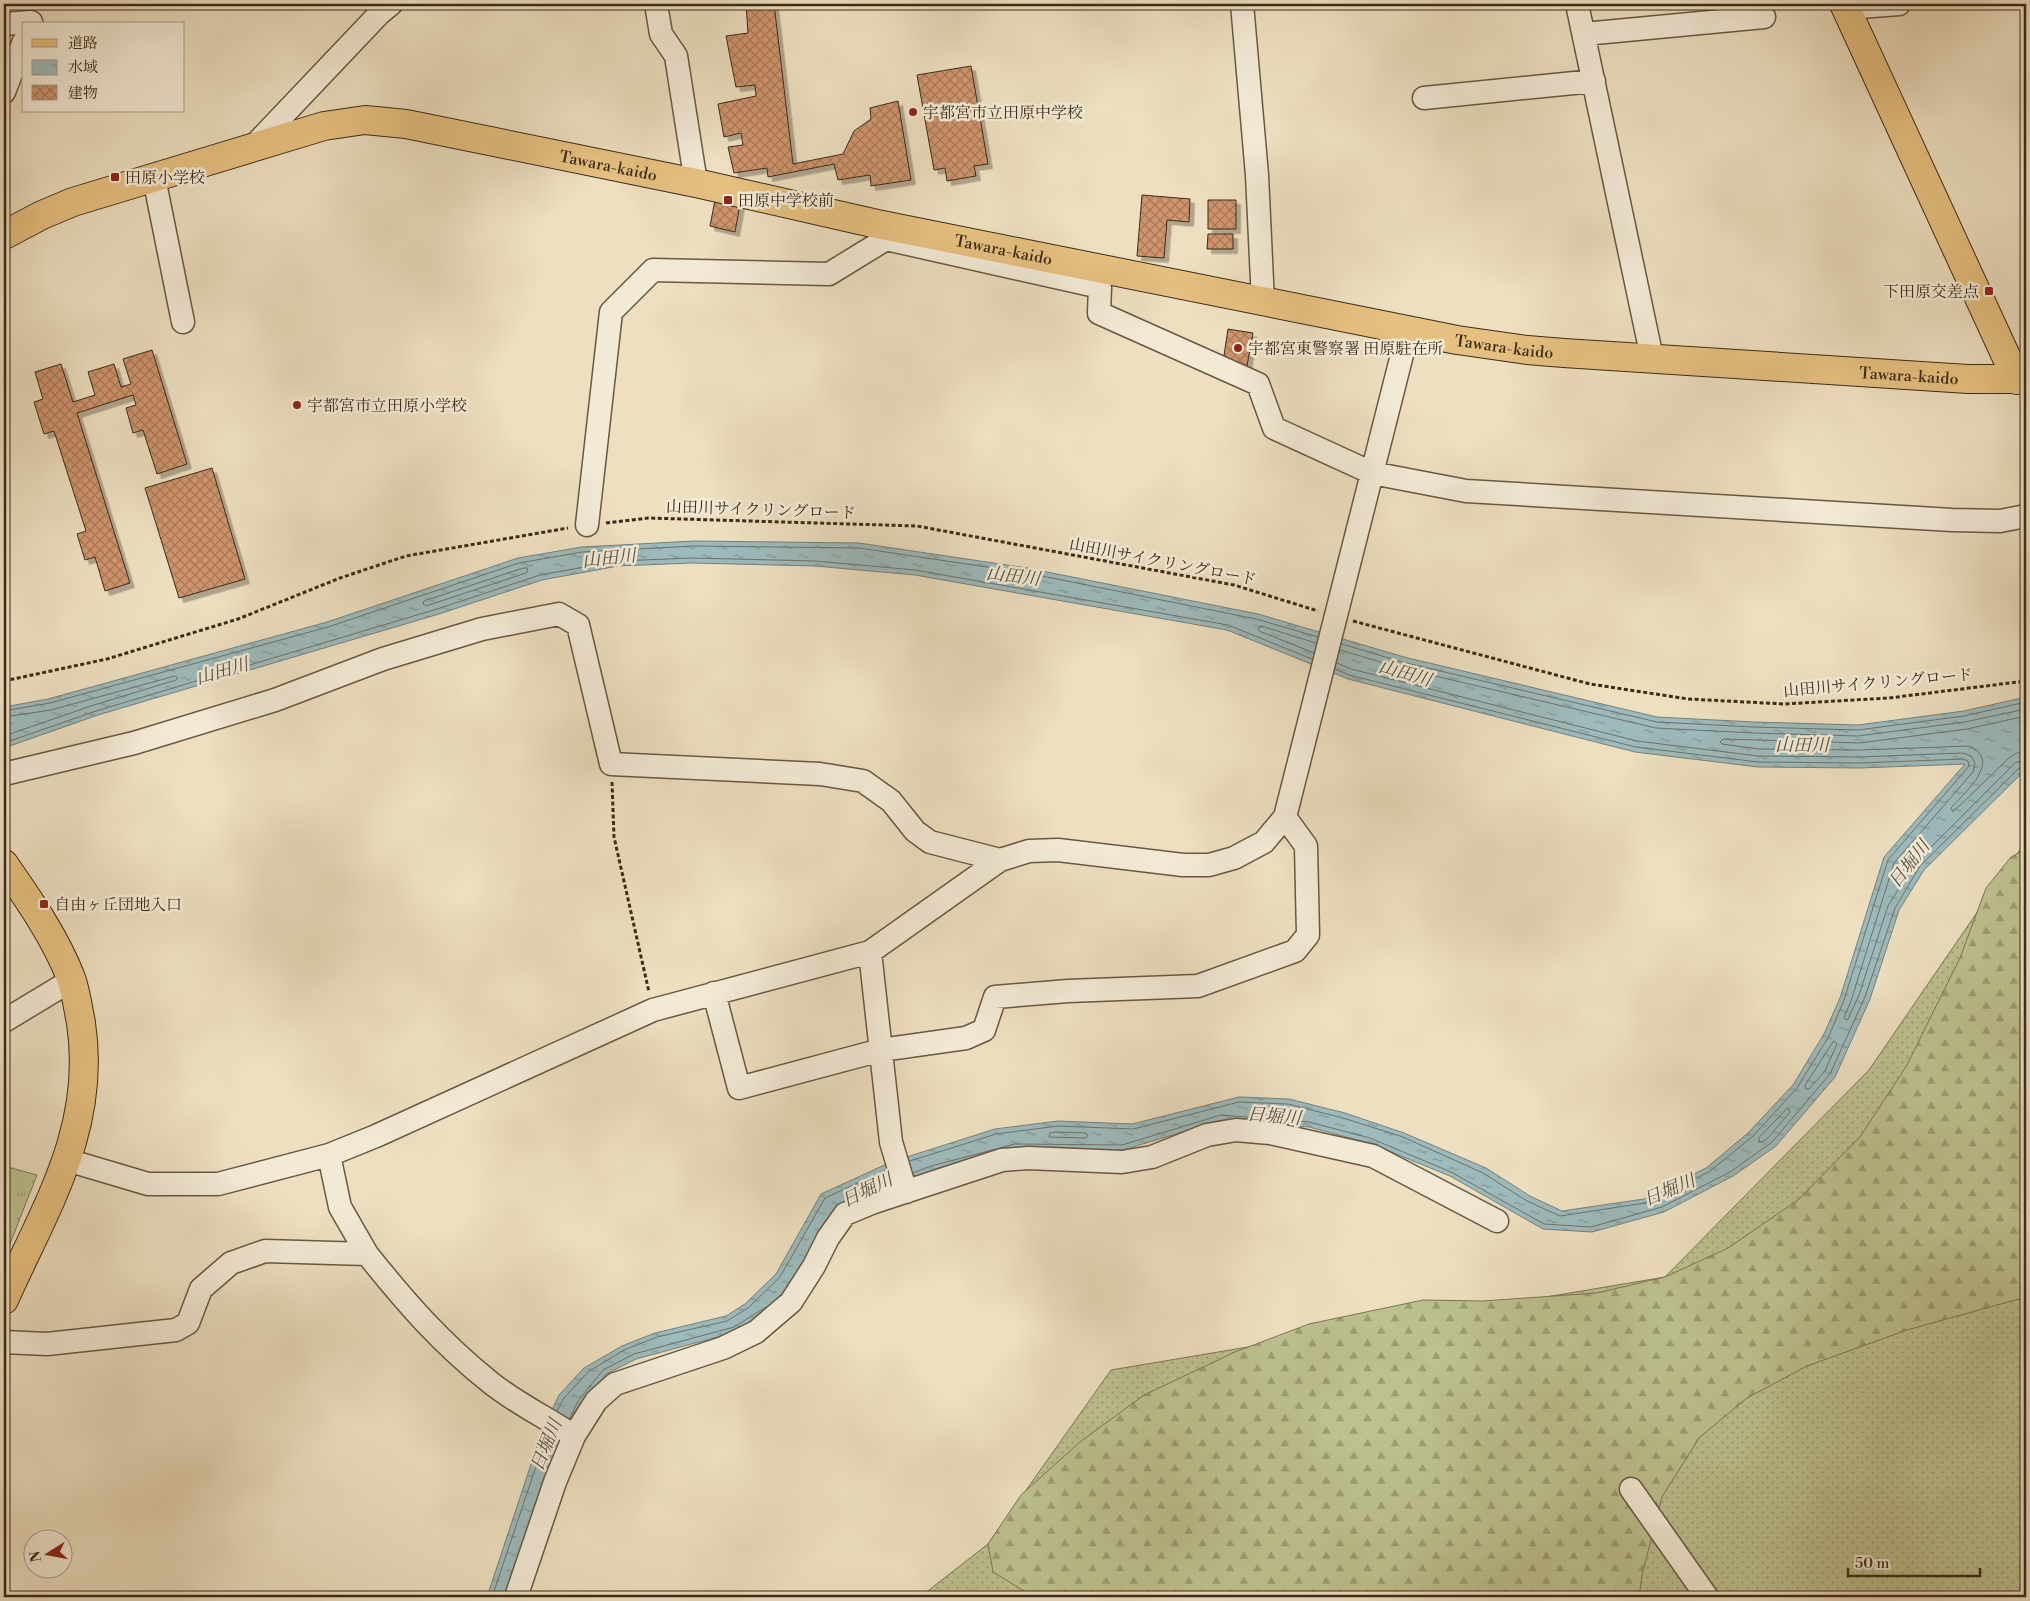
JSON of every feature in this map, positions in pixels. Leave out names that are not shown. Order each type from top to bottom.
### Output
[{"type":"main road","points":[[1845,6],[2022,379]]},
{"type":"main road","name":"Tawara-kaido","points":[[4,235],[42,215],[73,202],[324,126],[365,120],[406,124],[696,183],[877,224],[1408,332],[1527,350],[1968,379],[2022,379]]},
{"type":"main road","points":[[4,864],[42,921],[58,949],[72,980],[84,1045],[85,1075],[76,1127],[67,1160],[53,1196],[4,1300]]},
{"type":"street","points":[[251,149],[380,13],[391,4]]},
{"type":"street","points":[[656,4],[661,34],[676,56],[696,183]]},
{"type":"street","points":[[1242,4],[1257,175],[1263,302]]},
{"type":"street","points":[[1577,4],[1652,358]]},
{"type":"street","points":[[1845,6],[1899,4]]},
{"type":"street","points":[[1584,34],[1764,16]]},
{"type":"street","points":[[4,24],[22,23]]},
{"type":"street","points":[[4,92],[22,46]]},
{"type":"street","points":[[1424,98],[1594,81]]},
{"type":"street","points":[[154,178],[183,322]]},
{"type":"street","points":[[587,525],[611,312],[653,270],[829,274],[886,239],[1100,287],[1099,313],[1258,384],[1274,428],[1372,473],[1466,491],[1952,520],[2000,520],[2026,516]]},
{"type":"street","points":[[67,1160],[148,1184],[218,1184],[329,1155],[376,1136],[652,1010],[870,952],[1000,860],[1029,851],[1058,850],[1183,866],[1209,865],[1234,858],[1264,842],[1286,817],[1335,616],[1408,332]]},
{"type":"street","points":[[4,774],[134,743],[274,700],[383,659],[482,629],[559,614],[578,625],[611,764],[820,774],[863,781],[890,801],[915,831],[930,842],[1000,860]]},
{"type":"street","points":[[714,993],[739,1088],[881,1050],[966,1038],[984,1030],[995,998],[1068,991],[1198,986],[1296,951],[1308,935],[1306,846],[1286,817]]},
{"type":"street","points":[[870,952],[891,1142],[906,1192]]},
{"type":"street","points":[[4,1021],[72,980]]},
{"type":"street","points":[[516,1597],[555,1482],[574,1436],[596,1401],[615,1384],[723,1348],[756,1332],[791,1302],[814,1266],[828,1238],[845,1214],[1002,1160],[1028,1158],[1122,1162],[1152,1157],[1206,1135],[1236,1130],[1270,1132],[1373,1156],[1497,1221]]},
{"type":"street","points":[[329,1155],[340,1207],[367,1254],[407,1304],[449,1348],[492,1384],[574,1436]]},
{"type":"street","points":[[4,1342],[47,1344],[176,1330],[188,1323],[201,1289],[231,1263],[264,1251],[367,1254]]},
{"type":"street","points":[[1631,1489],[1707,1597]]},
{"type":"path","name":"山田川サイクリングロード","points":[[4,681],[107,659],[238,619],[340,578],[406,556],[587,525],[648,518],[917,526],[1234,585],[1335,616],[1590,684],[1688,699],[1785,704],[1889,698],[2026,681]]},
{"type":"path","points":[[611,764],[614,837],[652,1010]]},
{"type":"green space","points":[[2026,841],[2026,1597],[920,1597],[988,1544],[1111,1370],[1665,1277],[1869,1070]]},
{"type":"green space","points":[[2026,849],[2026,1297],[1907,1330],[1807,1366],[1747,1398],[1699,1438],[1662,1497],[1642,1575],[1639,1597],[1034,1597],[993,1572],[988,1544],[1021,1495],[1080,1442],[1144,1395],[1235,1352],[1309,1324],[1423,1300],[1483,1301],[1597,1293],[1665,1277],[1728,1248],[1798,1200],[1860,1137],[1907,1065],[1960,958],[1986,888],[2011,857]]},
{"type":"green space","points":[[4,1166],[37,1175],[4,1259]]},
{"type":"water","points":[[694,541],[859,543],[1027,568],[1258,614],[1404,657],[1657,717],[1858,725],[1964,711],[2026,697],[2026,769],[1924,870],[1899,910],[1870,999],[1835,1077],[1776,1146],[1733,1176],[1664,1212],[1592,1232],[1543,1229],[1450,1176],[1369,1143],[1309,1127],[1222,1120],[1123,1150],[1077,1149],[866,1197],[776,1306],[736,1332],[636,1359],[606,1374],[582,1404],[508,1597],[487,1597],[542,1431],[559,1395],[584,1368],[622,1346],[655,1333],[726,1316],[745,1304],[776,1274],[821,1194],[891,1162],[995,1129],[1058,1121],[1132,1124],[1239,1097],[1289,1099],[1345,1113],[1404,1133],[1486,1168],[1530,1196],[1562,1211],[1644,1199],[1706,1168],[1748,1133],[1793,1085],[1824,1034],[1840,998],[1884,857],[1965,764],[1860,768],[1758,767],[1635,752],[1348,679],[1227,630],[915,575],[815,566],[692,563],[618,566],[542,580],[439,614],[98,715],[4,748],[4,707],[48,699],[327,622],[518,558],[582,547]]},
{"type":"building","points":[[746,4],[774,4],[793,164],[843,154],[854,131],[871,119],[870,108],[898,101],[911,180],[871,186],[870,175],[838,180],[834,164],[768,177],[767,168],[734,173],[728,147],[743,145],[741,133],[724,137],[718,104],[756,96],[755,85],[736,87],[726,36],[748,33]]},
{"type":"building","points":[[971,66],[988,164],[974,166],[976,176],[947,181],[945,168],[934,170],[917,75]]},
{"type":"building","points":[[1142,195],[1190,199],[1189,222],[1167,220],[1164,258],[1137,256]]},
{"type":"building","points":[[715,200],[740,205],[735,232],[710,226]]},
{"type":"building","points":[[1208,200],[1236,200],[1236,229],[1208,229]]},
{"type":"building","points":[[1208,234],[1233,234],[1233,249],[1207,249]]},
{"type":"building","name":"宇都宮東警察署 田原駐在所","points":[[1228,329],[1253,333],[1247,366],[1223,362]]},
{"type":"building","points":[[152,350],[187,464],[157,474],[143,430],[133,433],[126,408],[136,405],[133,395],[77,413],[130,583],[105,591],[95,557],[85,560],[77,534],[86,531],[54,431],[44,434],[34,402],[43,399],[35,372],[61,364],[73,402],[95,395],[88,372],[114,364],[121,387],[131,384],[123,359]]},
{"type":"building","points":[[212,468],[245,579],[179,598],[145,488]]},
{"type":"place","name":"宇都宮市立田原中学校","points":[[913,112]]},
{"type":"place","name":"田原小学校","points":[[115,177]]},
{"type":"place","name":"田原中学校前","points":[[728,200]]},
{"type":"place","name":"下田原交差点","points":[[1989,291]]},
{"type":"place","name":"宇都宮東警察署 田原駐在所","points":[[1238,348]]},
{"type":"place","name":"宇都宮市立田原小学校","points":[[297,405]]},
{"type":"place","name":"自由ヶ丘団地入口","points":[[44,904]]},
{"type":"water label","name":"山田川","points":[[609,558]]},
{"type":"water label","name":"山田川","points":[[1013,576]]},
{"type":"water label","name":"山田川","points":[[222,671]]},
{"type":"water label","name":"山田川","points":[[1405,673]]},
{"type":"water label","name":"山田川","points":[[1802,745]]},
{"type":"water label","name":"日堀川","points":[[1909,864]]},
{"type":"water label","name":"日堀川","points":[[1274,1116]]},
{"type":"water label","name":"日堀川","points":[[867,1190]]},
{"type":"water label","name":"日堀川","points":[[1669,1190]]},
{"type":"water label","name":"日堀川","points":[[546,1445]]}]
